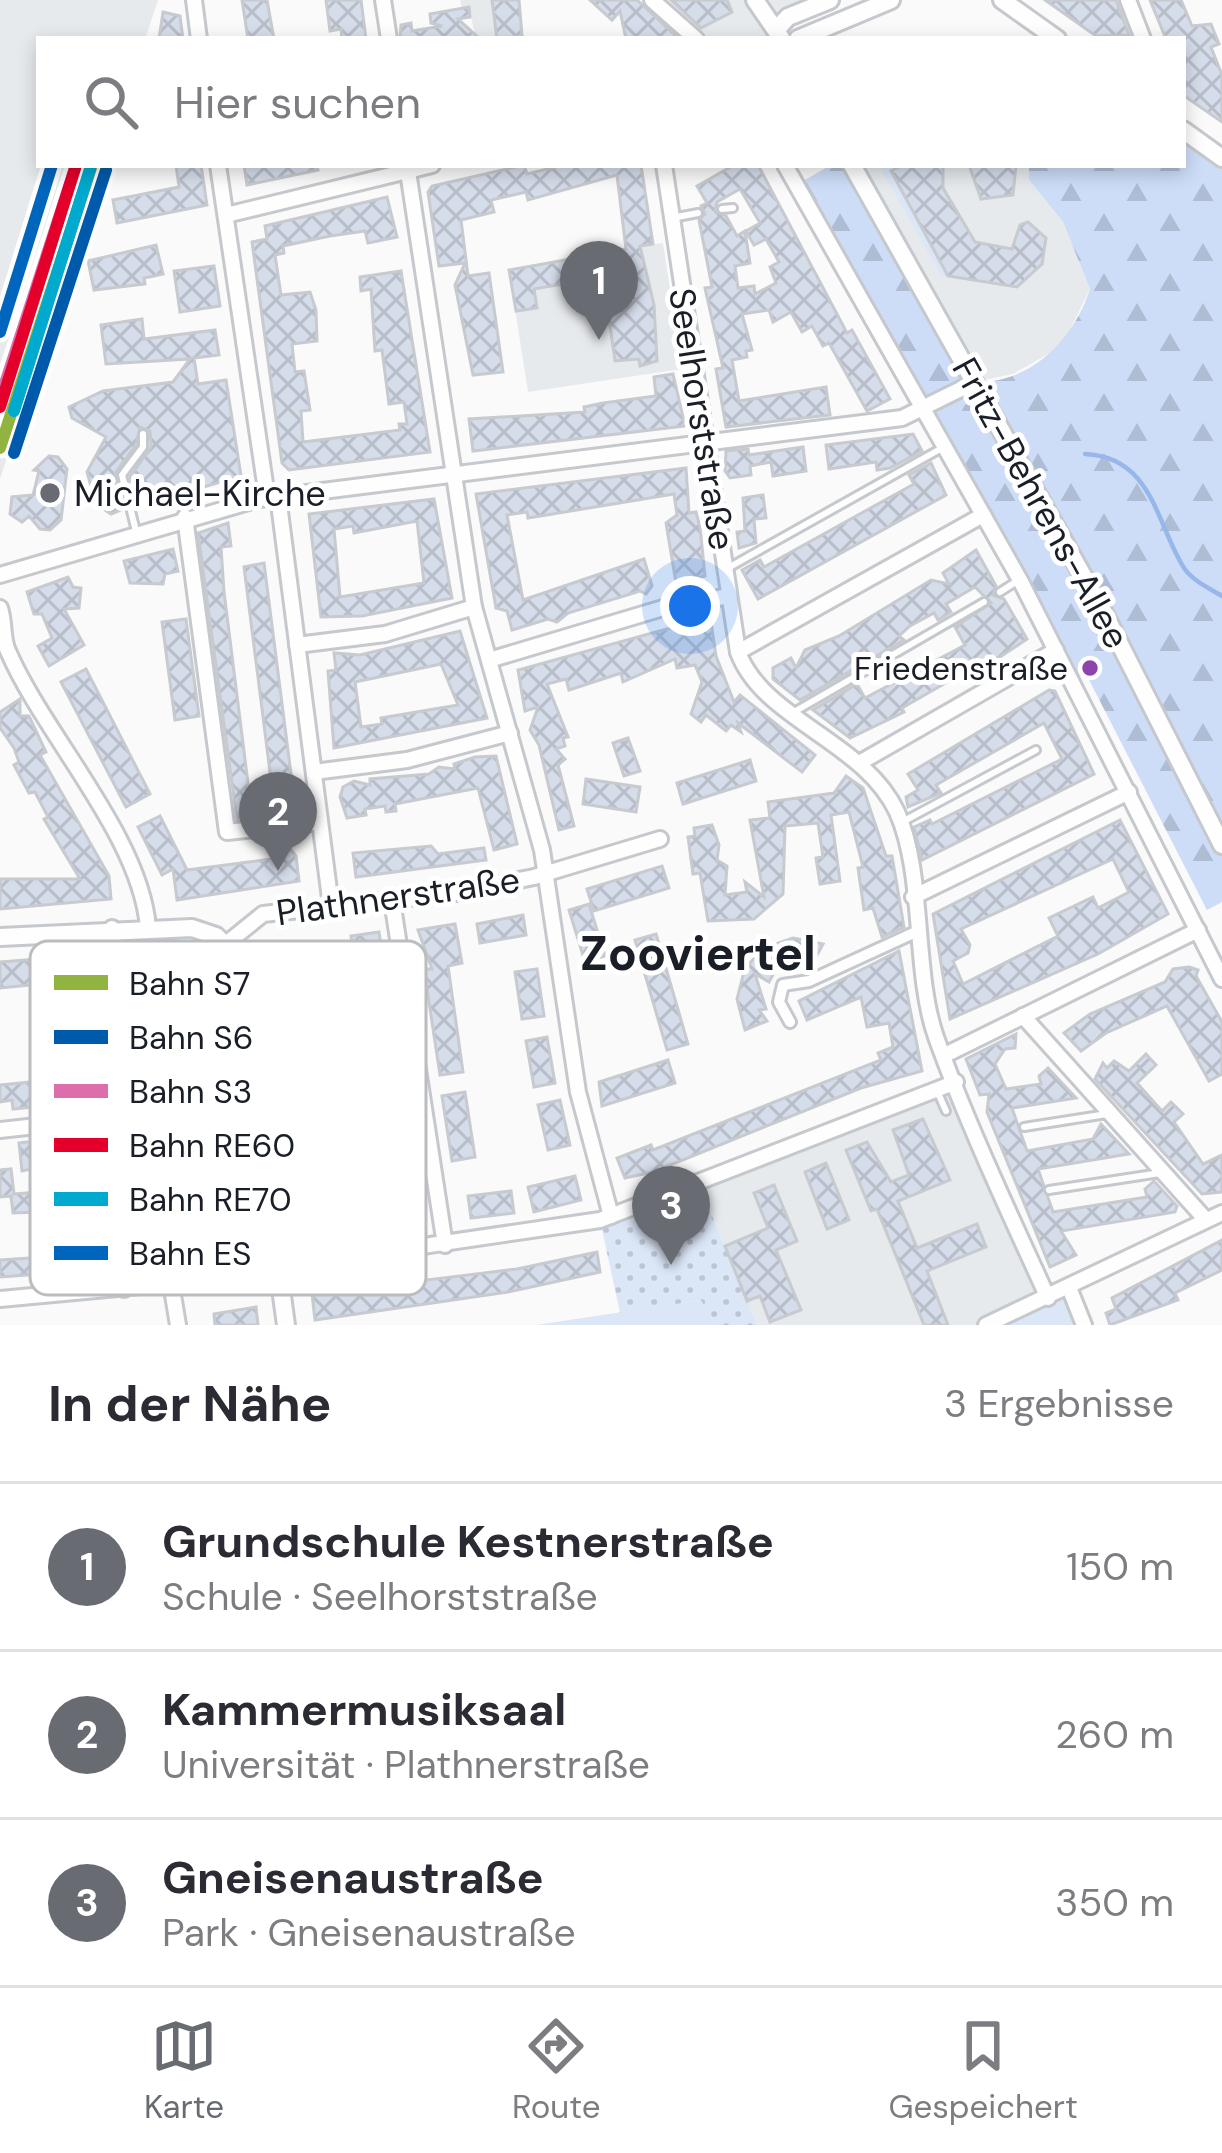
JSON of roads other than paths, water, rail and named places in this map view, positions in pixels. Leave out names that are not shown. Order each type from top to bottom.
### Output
[{"type":"street","points":[[194,0],[200,36]]},
{"type":"street","points":[[383,0],[389,36]]},
{"type":"street","points":[[652,0],[693,36]]},
{"type":"street","points":[[754,0],[775,36],[788,17],[830,0]]},
{"type":"street","points":[[805,36],[891,0]]},
{"type":"street","points":[[1002,0],[1053,36]]},
{"type":"street","points":[[1127,0],[1142,36]]},
{"type":"street","points":[[1186,132],[1222,158]]},
{"type":"street","points":[[218,168],[297,646],[331,906]]},
{"type":"street","points":[[226,215],[407,168],[474,608],[545,872],[578,1093],[611,1216]]},
{"type":"street","name":"Seelhorststraße","points":[[664,168],[739,652],[752,677],[861,763],[900,823],[935,1036],[982,1160],[1048,1298]]},
{"type":"street","points":[[787,168],[1020,580],[1222,979]]},
{"type":"street","name":"Fritz-Behrens-Allee","points":[[854,168],[1104,613],[1222,845]]},
{"type":"street","points":[[0,575],[136,531],[272,497],[902,418],[975,382]]},
{"type":"street","points":[[739,652],[983,515]]},
{"type":"street","points":[[185,517],[227,832],[320,822]]},
{"type":"street","points":[[489,660],[663,608],[729,596]]},
{"type":"street","points":[[0,608],[7,629],[1,638],[124,856],[146,907],[148,927]]},
{"type":"street","points":[[297,646],[386,634],[474,608]]},
{"type":"street","points":[[861,763],[1057,650]]},
{"type":"street","points":[[314,772],[407,760],[510,733]]},
{"type":"street","points":[[913,897],[1129,791]]},
{"type":"street","name":"Plathnerstraße","points":[[229,941],[263,914],[392,900],[545,872],[661,839]]},
{"type":"street","points":[[392,900],[398,941]]},
{"type":"street","points":[[0,937],[148,927],[192,928],[220,941]]},
{"type":"street","points":[[112,928],[113,941]]},
{"type":"street","points":[[945,1055],[1198,930]]},
{"type":"street","points":[[790,1022],[779,1002],[783,985],[809,981],[918,931]]},
{"type":"street","points":[[1023,1016],[1206,1220]]},
{"type":"street","points":[[426,1248],[611,1216],[956,1082]]},
{"type":"street","points":[[426,1121],[445,1245]]},
{"type":"street","points":[[0,1130],[30,1127]]},
{"type":"street","points":[[988,1323],[1070,1290],[1222,1213]]},
{"type":"street","points":[[1070,1290],[1084,1325]]},
{"type":"street","points":[[0,1299],[50,1295]]},
{"type":"street","points":[[173,1295],[178,1325]]},
{"type":"street","points":[[281,1295],[286,1325]]},
{"type":"lane","points":[[722,209],[733,208]]},
{"type":"lane","points":[[671,218],[698,213]]},
{"type":"lane","points":[[136,531],[122,475],[143,447],[143,434]]},
{"type":"lane","points":[[725,570],[945,447]]},
{"type":"lane","points":[[1000,592],[1020,580]]},
{"type":"lane","points":[[794,712],[984,602]]},
{"type":"lane","points":[[900,823],[1036,750]]},
{"type":"lane","points":[[937,1089],[946,1111]]},
{"type":"lane","points":[[1024,1126],[1110,1113]]},
{"type":"lane","points":[[1049,1190],[1164,1173]]},
{"type":"waterway","points":[[1085,454],[1108,458],[1139,480],[1184,568],[1222,596]]},
{"type":"rail line","name":"ES","points":[[0,332],[51,168]]},
{"type":"rail line","name":"S3","points":[[0,399],[75,168]]},
{"type":"rail line","name":"RE60","points":[[0,407],[75,168]]},
{"type":"rail line","name":"S7","points":[[0,448],[91,168]]},
{"type":"rail line","name":"RE70","points":[[14,411],[90,169]]},
{"type":"rail line","name":"S6","points":[[14,453],[106,170]]},
{"type":"place","name":"Grundschule Kestnerstraße","points":[[599,340]]},
{"type":"place","name":"Michael-Kirche","points":[[50,493]]},
{"type":"place","name":"Friedenstraße","points":[[1090,668]]},
{"type":"place","name":"Kammermusiksaal","points":[[278,871]]},
{"type":"place","name":"Gneisenaustraße","points":[[671,1265]]},
{"type":"district","name":"Zooviertel","points":[[698,953]]}]
